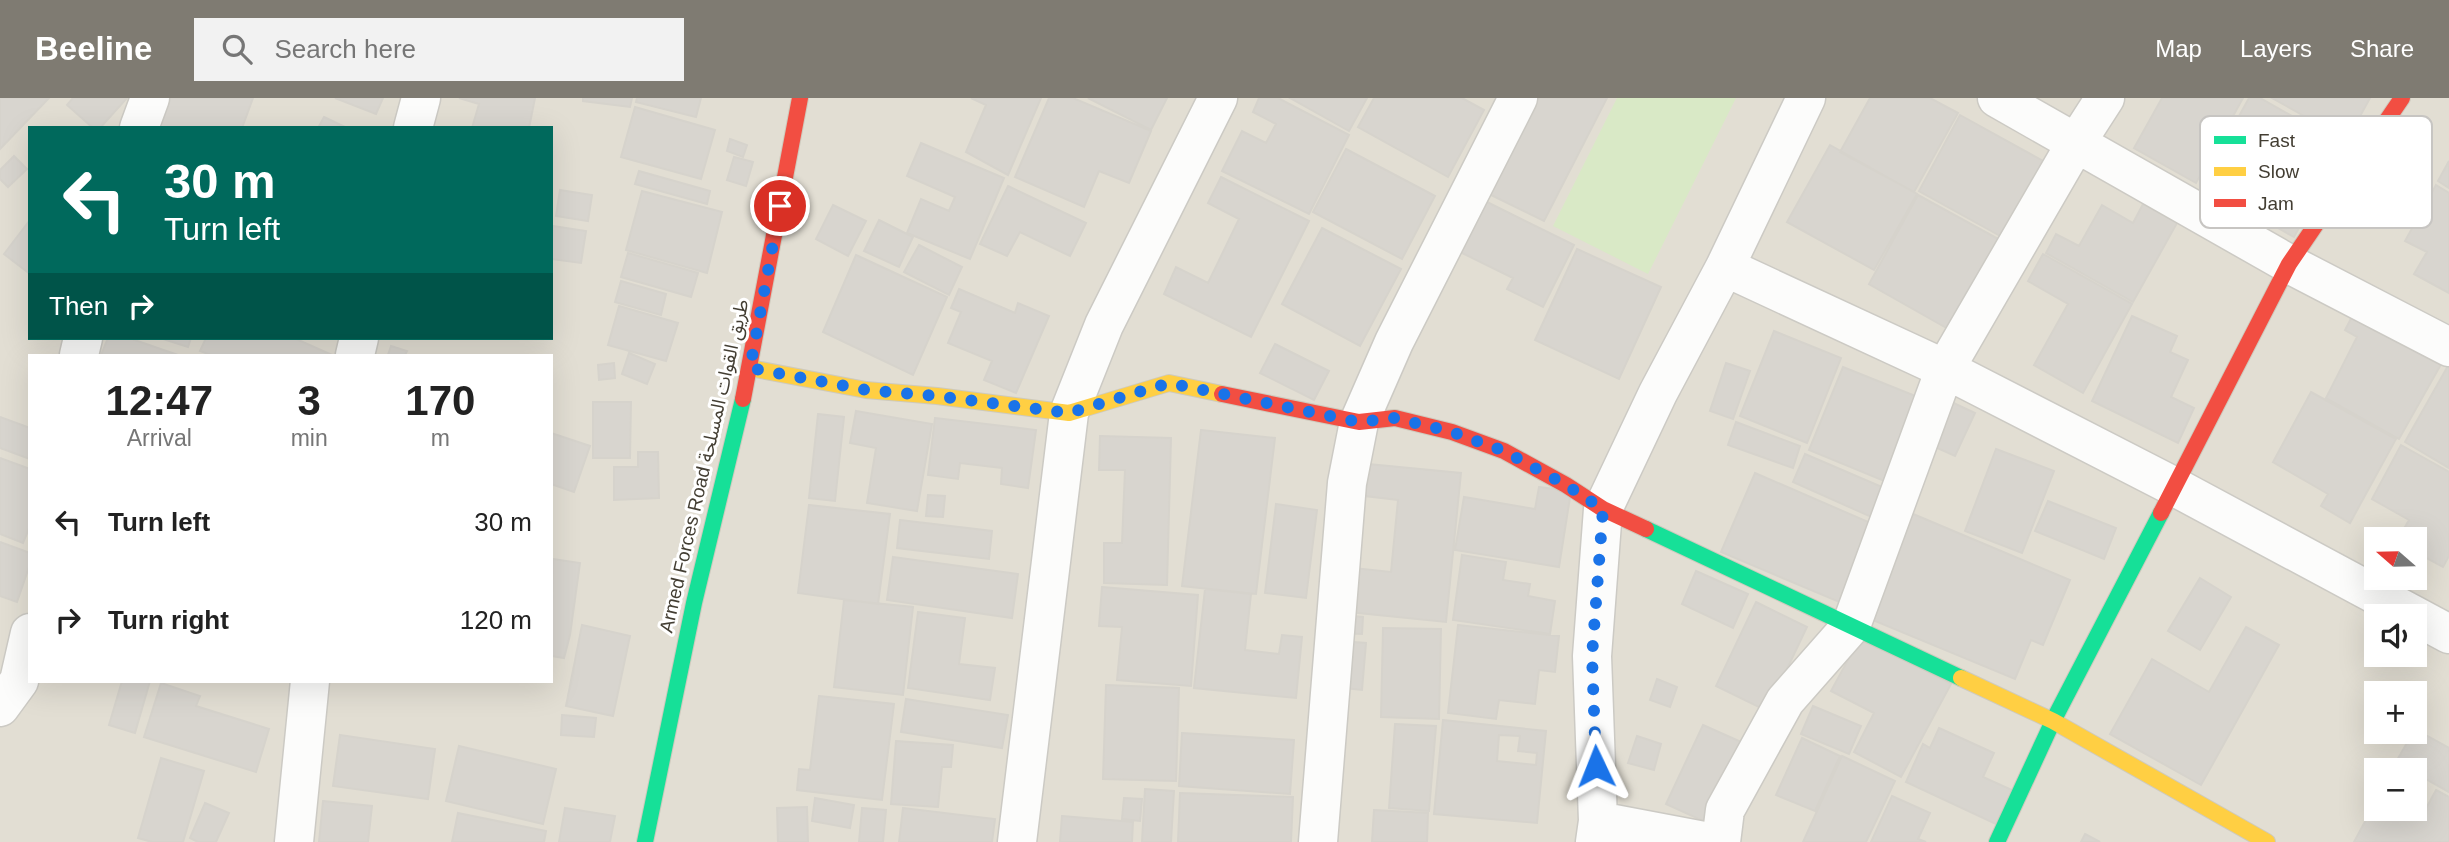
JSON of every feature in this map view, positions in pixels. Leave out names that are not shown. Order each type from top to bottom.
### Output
[{"type":"street","points":[[140,126],[150,98]]},
{"type":"street","points":[[414,126],[421,98]]},
{"type":"street","name":"Armed Forces Road طريق القوات المسلحة","points":[[645,842],[694,603],[750,368],[800,98]]},
{"type":"street","points":[[1017,842],[1069,413],[1104,325],[1218,98]]},
{"type":"street","points":[[1318,842],[1347,483],[1359,422],[1394,342],[1518,98]]},
{"type":"street","points":[[1709,842],[1597,831],[1592,656],[1603,509],[1658,393],[1725,267],[1806,98]]},
{"type":"street","points":[[1997,98],[2200,213]]},
{"type":"street","points":[[1721,842],[1725,810],[1786,701],[1852,626],[1945,369],[2105,98]]},
{"type":"street","points":[[2390,116],[2402,98]]},
{"type":"street","points":[[2226,228],[2289,264],[2449,346]]},
{"type":"street","points":[[1997,842],[2053,721],[2289,264],[2314,228]]},
{"type":"street","points":[[1725,267],[1945,369],[2175,486],[2449,634]]},
{"type":"street","points":[[750,368],[866,390],[1069,413],[1169,383],[1359,422],[1395,418],[1465,437],[1504,451],[1603,509],[2053,721],[2267,842]]},
{"type":"street","points":[[0,707],[19,681],[28,642]]},
{"type":"street","points":[[294,842],[310,683]]},
{"type":"shaded area","points":[[0,98],[2449,98],[2449,842],[0,842]]},
{"type":"green space","points":[[1617,98],[1736,98],[1648,274],[1553,226]]},
{"type":"building","points":[[0,98],[49,98],[0,149]]},
{"type":"building","points":[[73,98],[127,98],[102,126],[91,126],[67,105]]},
{"type":"building","points":[[164,98],[253,98],[243,126],[154,126]]},
{"type":"building","points":[[335,98],[383,98],[376,114]]},
{"type":"building","points":[[459,98],[535,98],[529,126],[473,126],[479,104]]},
{"type":"building","points":[[583,98],[632,98],[630,107],[583,101]]},
{"type":"building","points":[[637,98],[701,98],[696,117],[636,102]]},
{"type":"building","points":[[971,98],[1041,98],[1008,175],[966,152],[986,105]]},
{"type":"building","points":[[1049,98],[1073,98],[1151,131],[1129,183],[1099,171],[1084,207],[1015,177]]},
{"type":"building","points":[[1088,98],[1167,98],[1151,130]]},
{"type":"building","points":[[1259,98],[1278,98],[1349,135],[1309,214],[1222,171],[1242,131],[1266,143],[1276,124],[1253,112]]},
{"type":"building","points":[[1290,98],[1367,98],[1349,131]]},
{"type":"building","points":[[1374,98],[1462,98],[1484,110],[1448,177],[1358,127]]},
{"type":"building","points":[[1538,98],[1607,98],[1544,221],[1489,194]]},
{"type":"building","points":[[1870,98],[1930,98],[1958,113],[1914,192],[1840,152]]},
{"type":"building","points":[[2162,98],[2243,98],[2233,116],[2200,116],[2200,176],[2196,183],[2134,148]]},
{"type":"building","points":[[2249,98],[2260,98],[2292,116],[2239,116]]},
{"type":"building","points":[[2272,98],[2370,98],[2360,116],[2304,116]]},
{"type":"building","points":[[635,107],[715,130],[701,179],[621,157]]},
{"type":"building","points":[[1960,115],[2043,161],[2002,237],[1919,191]]},
{"type":"building","points":[[324,117],[343,126],[319,126]]},
{"type":"building","points":[[730,139],[747,145],[743,157],[727,151]]},
{"type":"building","points":[[921,143],[1004,178],[970,259],[907,233],[921,199],[949,211],[955,197],[907,176]]},
{"type":"building","points":[[1830,145],[1917,194],[1874,270],[1787,222]]},
{"type":"building","points":[[1346,149],[1435,196],[1402,259],[1313,212]]},
{"type":"building","points":[[14,156],[27,169],[8,187],[0,179],[0,170]]},
{"type":"building","points":[[734,157],[753,162],[746,186],[727,180]]},
{"type":"building","points":[[2449,161],[2449,188],[2438,181]]},
{"type":"building","points":[[639,171],[710,191],[707,204],[635,184]]},
{"type":"building","points":[[1221,177],[1309,221],[1251,337],[1164,294],[1176,267],[1208,283],[1239,219],[1208,203]]},
{"type":"building","points":[[2436,185],[2449,193],[2449,293],[2414,274],[2427,252],[2405,241],[2412,228],[2432,228],[2432,192]]},
{"type":"building","points":[[1008,186],[1086,223],[1070,256],[1020,232],[1007,256],[980,244]]},
{"type":"building","points":[[560,190],[592,195],[588,221],[556,216]]},
{"type":"building","points":[[642,191],[722,212],[707,273],[626,250]]},
{"type":"building","points":[[1918,195],[2000,240],[1950,330],[1869,284]]},
{"type":"building","points":[[1483,200],[1574,245],[1543,307],[1507,289],[1513,278],[1458,251]]},
{"type":"building","points":[[2143,204],[2177,223],[2133,302],[2046,253],[2056,234],[2079,246],[2102,205],[2133,223]]},
{"type":"building","points":[[833,205],[866,221],[848,256],[816,239]]},
{"type":"building","points":[[879,220],[913,237],[899,267],[864,251]]},
{"type":"building","points":[[28,223],[28,272],[4,254]]},
{"type":"building","points":[[553,226],[586,231],[581,263],[553,259]]},
{"type":"building","points":[[1322,228],[1401,269],[1360,346],[1282,304]]},
{"type":"building","points":[[2278,228],[2299,228],[2294,237]]},
{"type":"building","points":[[919,245],[962,267],[949,295],[904,272]]},
{"type":"building","points":[[1577,249],[1661,287],[1619,379],[1535,340]]},
{"type":"building","points":[[628,253],[698,273],[691,297],[621,277]]},
{"type":"building","points":[[2043,254],[2132,304],[2083,393],[2034,365],[2068,304],[2028,281]]},
{"type":"building","points":[[856,255],[947,297],[913,375],[823,332]]},
{"type":"building","points":[[621,281],[666,294],[661,315],[615,302]]},
{"type":"building","points":[[959,289],[1015,313],[1018,303],[1049,316],[1016,393],[984,380],[992,361],[948,343],[961,312],[951,308]]},
{"type":"building","points":[[2359,303],[2448,352],[2399,439],[2326,398],[2357,337],[2345,330]]},
{"type":"building","points":[[619,306],[678,323],[666,361],[608,345]]},
{"type":"building","points":[[2132,316],[2177,336],[2170,352],[2188,360],[2171,397],[2194,408],[2178,443],[2092,401]]},
{"type":"building","points":[[1774,331],[1841,358],[1807,443],[1740,416]]},
{"type":"building","points":[[107,340],[135,340],[175,354],[101,354]]},
{"type":"building","points":[[166,340],[190,340],[188,347]]},
{"type":"building","points":[[205,340],[298,340],[330,354],[208,354],[200,351]]},
{"type":"building","points":[[1275,344],[1329,371],[1314,400],[1260,373]]},
{"type":"building","points":[[391,346],[407,351],[406,354],[388,354]]},
{"type":"building","points":[[629,353],[655,364],[647,384],[622,374]]},
{"type":"building","points":[[614,363],[615,378],[599,380],[598,365]]},
{"type":"building","points":[[1726,363],[1750,371],[1733,419],[1710,411]]},
{"type":"building","points":[[2449,364],[2449,468],[2405,442]]},
{"type":"building","points":[[1843,367],[1928,401],[1894,485],[1809,450]]},
{"type":"building","points":[[2311,392],[2396,439],[2350,523],[2321,506],[2328,494],[2273,462]]},
{"type":"building","points":[[1945,399],[1975,413],[1955,456],[1926,443]]},
{"type":"building","points":[[593,402],[631,402],[630,458],[593,458]]},
{"type":"building","points":[[856,411],[932,424],[917,511],[867,503],[876,448],[850,443]]},
{"type":"building","points":[[818,414],[844,417],[835,501],[809,498]]},
{"type":"building","points":[[0,417],[28,427],[28,458],[0,448]]},
{"type":"building","points":[[935,418],[1036,430],[1028,488],[1001,484],[1002,468],[960,463],[958,479],[928,475]]},
{"type":"building","points":[[1736,422],[1800,446],[1793,468],[1728,445]]},
{"type":"building","points":[[1201,430],[1275,438],[1256,594],[1182,586]]},
{"type":"building","points":[[553,434],[590,446],[574,492],[553,485]]},
{"type":"building","points":[[1100,436],[1171,438],[1167,585],[1104,583],[1104,543],[1122,543],[1125,470],[1099,470]]},
{"type":"building","points":[[2401,445],[2449,472],[2449,556],[2443,567],[2427,558],[2427,527],[2405,527],[2409,520],[2372,499]]},
{"type":"building","points":[[1996,449],[2054,471],[2022,553],[1965,531]]},
{"type":"building","points":[[638,452],[658,452],[659,498],[614,500],[614,467],[638,467]]},
{"type":"building","points":[[1805,454],[1889,490],[1876,519],[1793,482]]},
{"type":"building","points":[[0,458],[28,468],[28,531],[23,543],[0,534]]},
{"type":"building","points":[[1368,464],[1461,473],[1446,622],[1349,612],[1354,568],[1391,572],[1398,500],[1365,496]]},
{"type":"building","points":[[1755,473],[1882,528],[1849,606],[1721,552]]},
{"type":"building","points":[[1539,487],[1571,491],[1559,567],[1455,550],[1464,497],[1535,509]]},
{"type":"building","points":[[928,495],[945,496],[943,517],[926,516]]},
{"type":"building","points":[[2048,501],[2116,528],[2104,559],[2035,531]]},
{"type":"building","points":[[1276,504],[1317,510],[1306,598],[1265,593]]},
{"type":"building","points":[[809,505],[890,514],[878,604],[798,593]]},
{"type":"building","points":[[1906,511],[2070,580],[2043,645],[2031,640],[2015,679],[1863,616]]},
{"type":"building","points":[[900,520],[992,531],[989,559],[897,548]]},
{"type":"building","points":[[0,542],[28,552],[28,570],[17,602],[0,596]]},
{"type":"building","points":[[1462,555],[1506,562],[1503,580],[1530,584],[1528,596],[1555,601],[1550,634],[1453,620]]},
{"type":"building","points":[[893,557],[1018,574],[1012,618],[887,600]]},
{"type":"building","points":[[553,559],[580,563],[564,658],[553,656]]},
{"type":"building","points":[[1696,571],[1748,594],[1733,628],[1682,604]]},
{"type":"building","points":[[2200,578],[2231,597],[2200,650],[2168,631]]},
{"type":"building","points":[[1102,587],[1198,595],[1191,686],[1117,680],[1122,627],[1099,626]]},
{"type":"building","points":[[1205,589],[1251,594],[1245,650],[1279,654],[1282,635],[1302,637],[1296,698],[1194,688]]},
{"type":"building","points":[[844,600],[913,607],[903,695],[834,687]]},
{"type":"building","points":[[1756,602],[1807,627],[1767,711],[1716,686]]},
{"type":"building","points":[[918,612],[965,618],[959,664],[995,668],[990,700],[908,688]]},
{"type":"building","points":[[1341,615],[1363,617],[1362,634],[1340,633]]},
{"type":"building","points":[[582,625],[630,636],[613,716],[566,706]]},
{"type":"building","points":[[1458,625],[1559,636],[1555,672],[1539,670],[1535,704],[1499,700],[1496,719],[1448,713]]},
{"type":"building","points":[[2246,627],[2279,645],[2201,785],[2110,734],[2152,659],[2209,692]]},
{"type":"building","points":[[1383,628],[1441,629],[1439,719],[1381,717]]},
{"type":"building","points":[[1861,636],[1951,684],[1901,777],[1854,752],[1874,713],[1831,691]]},
{"type":"building","points":[[1340,641],[1366,643],[1362,690],[1335,687]]},
{"type":"building","points":[[1657,679],[1677,687],[1670,707],[1650,700]]},
{"type":"building","points":[[121,683],[149,683],[135,733],[109,725]]},
{"type":"building","points":[[161,683],[200,696],[196,706],[269,729],[256,772],[144,737]]},
{"type":"building","points":[[1106,685],[1179,688],[1176,781],[1103,779]]},
{"type":"building","points":[[819,696],[894,704],[882,800],[797,790],[799,769],[810,770]]},
{"type":"building","points":[[906,699],[1008,715],[1002,748],[901,732]]},
{"type":"building","points":[[1813,706],[1861,726],[1849,754],[1801,734]]},
{"type":"building","points":[[562,715],[596,718],[594,737],[561,735]]},
{"type":"building","points":[[1443,720],[1546,731],[1537,823],[1434,814]],"holes":[[[1499,735],[1520,736],[1518,751],[1537,753],[1536,765],[1497,761]]]},
{"type":"building","points":[[1395,724],[1436,726],[1429,811],[1389,808]]},
{"type":"building","points":[[1703,725],[1748,745],[1712,825],[1666,804]]},
{"type":"building","points":[[1939,728],[1994,753],[1983,777],[2014,791],[1998,825],[1906,782],[1923,744],[1930,748]]},
{"type":"building","points":[[1182,733],[1294,740],[1290,794],[1179,786]]},
{"type":"building","points":[[340,735],[435,749],[428,799],[333,786]]},
{"type":"building","points":[[1637,736],[1661,744],[1654,770],[1628,763]]},
{"type":"building","points":[[2427,736],[2449,748],[2449,792],[2427,780],[2427,758],[2398,758],[2406,744],[2427,744]]},
{"type":"building","points":[[1802,738],[1840,756],[1815,811],[1776,795]]},
{"type":"building","points":[[896,741],[953,745],[951,767],[942,767],[938,807],[891,804]]},
{"type":"building","points":[[459,746],[556,769],[543,824],[446,801]]},
{"type":"building","points":[[1842,756],[1895,781],[1866,842],[1803,842]]},
{"type":"building","points":[[161,758],[204,771],[183,842],[152,842],[138,838]]},
{"type":"building","points":[[1145,789],[1174,791],[1171,842],[1142,842]]},
{"type":"building","points":[[2436,790],[2449,797],[2449,842],[2354,842],[2365,821],[2427,821],[2427,807]]},
{"type":"building","points":[[1180,793],[1293,797],[1291,842],[1178,842]]},
{"type":"building","points":[[1892,796],[1930,813],[1918,839],[1926,842],[1871,842]]},
{"type":"building","points":[[815,798],[854,805],[850,828],[812,821]]},
{"type":"building","points":[[1124,798],[1142,799],[1140,821],[1122,819]]},
{"type":"building","points":[[323,801],[372,806],[368,842],[319,842]]},
{"type":"building","points":[[205,803],[229,813],[216,842],[198,842],[190,838]]},
{"type":"building","points":[[807,807],[808,842],[778,842],[777,808]]},
{"type":"building","points":[[565,808],[615,816],[610,842],[559,842]]},
{"type":"building","points":[[862,808],[886,810],[883,842],[859,842]]},
{"type":"building","points":[[903,808],[995,819],[992,842],[899,842]]},
{"type":"building","points":[[1374,810],[1428,813],[1427,842],[1372,842]]},
{"type":"building","points":[[458,813],[546,831],[544,842],[452,842]]},
{"type":"building","points":[[1062,816],[1133,822],[1132,842],[1060,842]]},
{"type":"building","points":[[2085,834],[2100,842],[2081,842]]},
{"type":"traffic: fast","points":[[645,842],[694,603],[743,399]]},
{"type":"traffic: fast","points":[[1997,842],[2053,721],[2161,513]]},
{"type":"traffic: fast","points":[[1646,529],[1961,678]]},
{"type":"traffic: slow","points":[[750,368],[866,390],[1069,413],[1169,383],[1222,394]]},
{"type":"traffic: slow","points":[[1961,678],[2053,721],[2267,842]]},
{"type":"traffic: jam","points":[[743,399],[800,98]]},
{"type":"traffic: jam","points":[[2390,116],[2402,98]]},
{"type":"traffic: jam","points":[[2161,513],[2289,264],[2314,228]]},
{"type":"traffic: jam","points":[[1222,394],[1359,422],[1395,418],[1452,432],[1504,451],[1603,509],[1646,529]]},
{"type":"route","points":[[780,206],[750,368],[866,390],[1069,413],[1169,383],[1359,422],[1395,418],[1452,432],[1504,451],[1603,509],[1592,656],[1596,766]]}]
